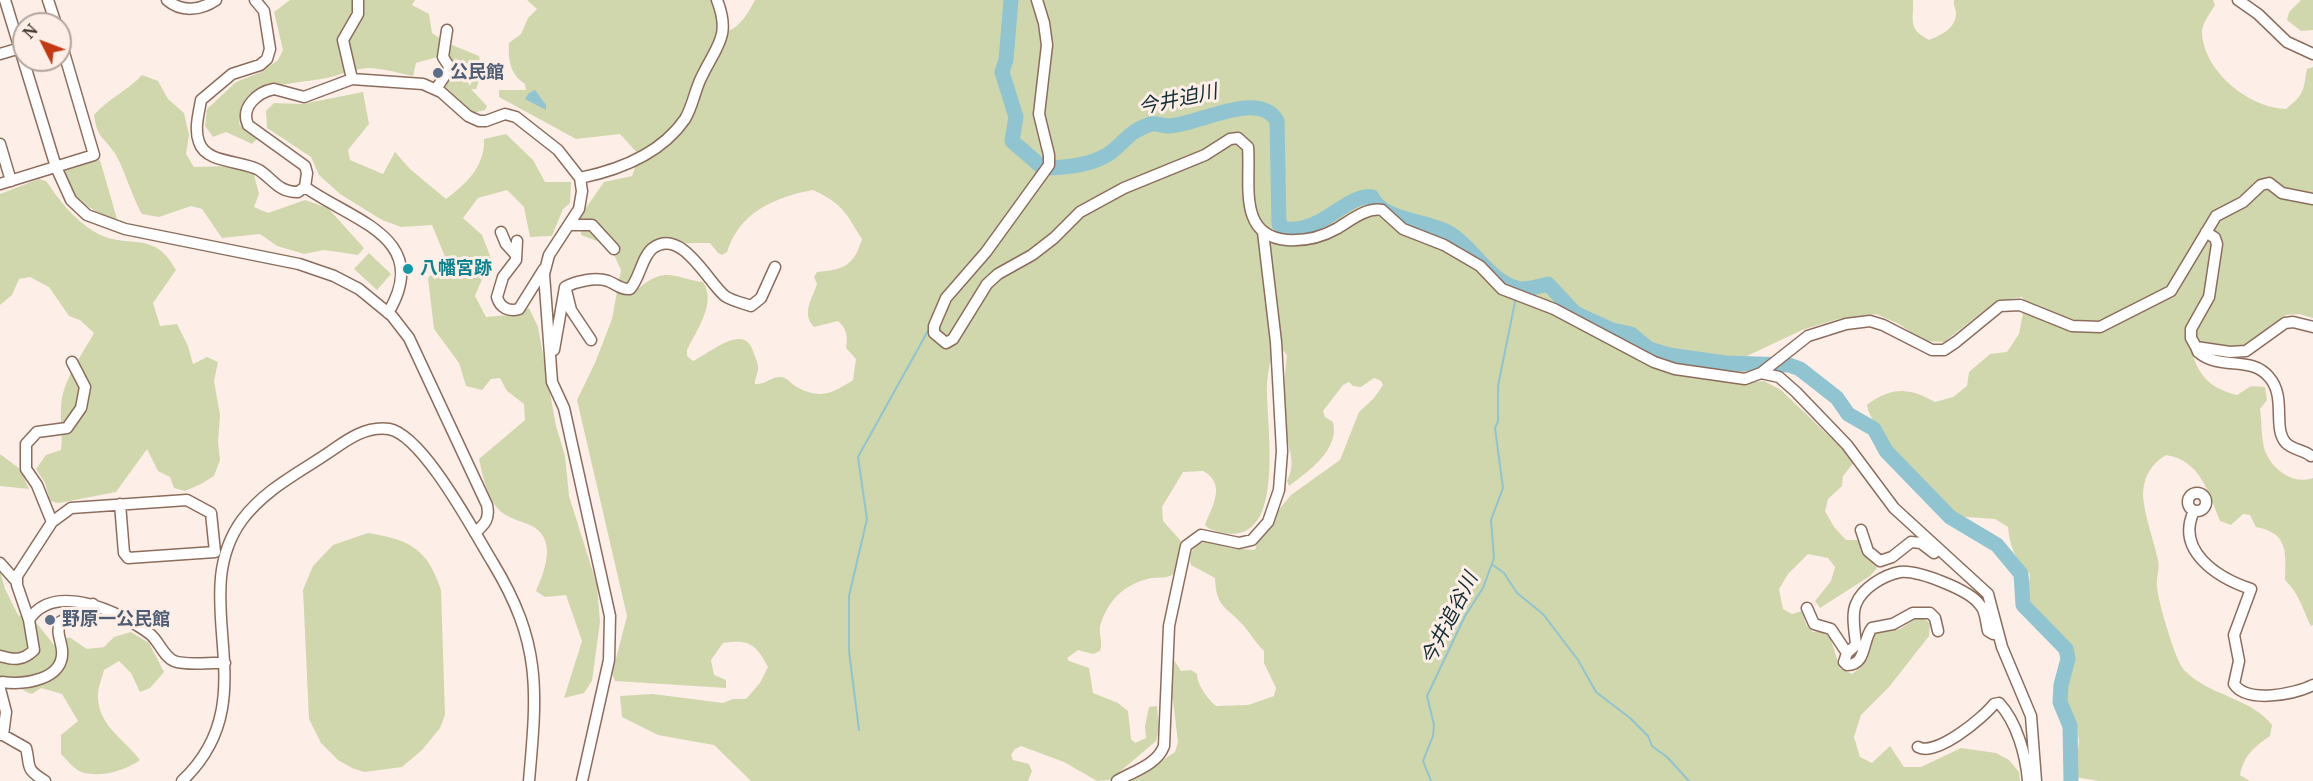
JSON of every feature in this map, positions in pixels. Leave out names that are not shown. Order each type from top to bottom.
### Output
[{"type":"street","points":[[5,0],[12,20]]},
{"type":"street","points":[[167,0],[173,5],[196,10],[216,0]]},
{"type":"street","points":[[255,0],[264,12],[270,49],[267,59],[260,65],[232,74],[201,100],[197,128],[199,143],[207,153],[219,159],[241,162],[260,171],[280,189],[298,192],[305,187],[307,173],[305,166],[248,125],[246,120],[249,106],[268,90],[304,97],[352,79],[407,81],[436,89],[468,116],[479,121],[486,122],[505,114],[516,117],[552,143],[580,178],[580,204],[570,225],[549,255],[544,274],[552,382],[564,408],[610,616],[611,636],[604,689],[582,781]]},
{"type":"street","points":[[352,79],[343,40],[358,14],[358,0]]},
{"type":"street","points":[[580,178],[620,168],[641,158],[685,119],[701,77],[721,42],[724,21],[717,0]]},
{"type":"street","points":[[1037,0],[1044,22],[1047,45],[1039,114],[1050,155],[1049,165],[986,252],[946,298],[934,326],[934,333],[946,343],[953,339],[987,284],[998,274],[1032,255],[1054,238],[1080,212],[1124,188],[1206,155],[1230,139],[1238,138],[1248,147],[1249,205],[1254,222],[1263,232],[1276,238],[1290,240],[1318,237],[1368,211],[1382,210],[1403,229],[1444,245],[1480,266],[1502,290],[1554,309],[1653,362],[1675,369],[1745,379],[1761,373],[1808,336],[1862,322],[1884,325],[1932,350],[1944,350],[2000,306],[2020,305],[2072,326],[2100,327],[2171,291],[2216,216],[2243,202],[2265,183],[2272,184],[2282,193],[2313,199]]},
{"type":"street","points":[[2238,0],[2258,14],[2287,42],[2313,54]]},
{"type":"street","points":[[436,89],[450,68],[443,57],[447,30]]},
{"type":"street","points":[[29,72],[56,167],[71,200],[87,215],[125,230],[299,264],[334,276],[359,288],[388,313],[409,338],[487,505],[489,514],[486,524],[475,533]]},
{"type":"street","points":[[0,144],[5,183],[94,155],[70,72]]},
{"type":"street","points":[[305,187],[383,235],[397,252],[402,280],[399,295],[388,313]]},
{"type":"street","points":[[570,225],[592,225],[614,249]]},
{"type":"street","points":[[501,232],[506,244],[516,255]]},
{"type":"street","points":[[1117,781],[1153,761],[1161,755],[1164,746],[1169,626],[1186,546],[1202,535],[1239,543],[1252,540],[1268,522],[1277,502],[1282,451],[1276,342],[1263,232]]},
{"type":"street","points":[[2206,232],[2215,238],[2217,244],[2209,297],[2191,329],[2191,338],[2198,352],[2213,362],[2253,366],[2270,377],[2278,393],[2283,438],[2291,447],[2311,456]]},
{"type":"street","points":[[517,241],[516,260],[502,277],[497,297],[508,310],[519,309],[545,268]]},
{"type":"street","points":[[565,287],[596,279],[622,289],[630,289],[649,252],[657,246],[668,245],[681,249],[700,264],[726,296],[753,306],[761,298],[775,267]]},
{"type":"street","points":[[550,362],[565,287]]},
{"type":"street","points":[[565,287],[571,310],[591,340]]},
{"type":"street","points":[[2196,347],[2230,352],[2246,351],[2285,323],[2293,322],[2313,327]]},
{"type":"street","points":[[52,522],[37,485],[26,469],[26,444],[37,432],[67,428],[79,413],[85,387],[72,362]]},
{"type":"street","points":[[1761,373],[1779,377],[1797,392],[1814,413],[1847,445],[1894,508],[1988,594],[2007,662],[2031,716],[2036,781]]},
{"type":"street","points":[[221,553],[241,522],[267,493],[361,432],[374,429],[398,432],[417,446],[475,533],[508,588],[521,618],[531,652],[536,688],[529,781]]},
{"type":"street","points":[[16,581],[52,522],[70,508],[187,500],[206,509],[213,521],[221,553],[220,598],[226,686],[218,727],[195,769],[182,781]]},
{"type":"street","points":[[120,504],[124,553],[128,558],[221,553]]},
{"type":"street","points":[[2194,510],[2188,526],[2188,534],[2206,563],[2222,577],[2252,589],[2234,635],[2239,661],[2234,684],[2236,687],[2248,693],[2275,695],[2301,691],[2313,685]]},
{"type":"street","points":[[1861,530],[1868,551],[1880,561],[1892,557],[1911,542],[1921,543],[1939,557],[1947,555]]},
{"type":"street","points":[[0,563],[16,581],[29,620],[34,650],[27,657],[17,660],[0,656]]},
{"type":"street","points":[[1938,631],[1935,618],[1930,614],[1913,613],[1893,624],[1872,628],[1866,638],[1861,657],[1855,664],[1847,665],[1844,662],[1847,653],[1856,645],[1854,613],[1859,597],[1872,585],[1900,572],[1916,574],[1968,592],[1981,605],[1988,631],[1993,634],[1998,632]]},
{"type":"street","points":[[29,620],[37,610],[50,605],[81,602],[94,604],[150,634],[167,657],[175,662],[225,663]]},
{"type":"street","points":[[42,780],[33,773],[25,760],[26,748],[2,735],[6,712],[1,685],[51,674],[61,659],[62,647],[57,634],[60,622],[94,604]]},
{"type":"street","points":[[1807,608],[1814,624],[1831,629],[1847,653]]},
{"type":"street","points":[[1918,747],[1931,749],[1938,746],[1977,723],[1994,704],[1999,703],[2008,716],[2023,752],[2028,781]]},
{"type":"green space","points":[[290,0],[415,0],[412,5],[429,14],[432,33],[447,43],[479,56],[481,69],[479,81],[476,89],[471,89],[487,106],[485,110],[472,113],[443,88],[452,72],[462,73],[470,86],[473,79],[469,72],[473,66],[456,59],[450,64],[437,57],[416,63],[413,76],[382,69],[365,68],[327,78],[271,88],[251,100],[239,124],[257,139],[252,144],[226,132],[213,137],[205,126],[207,109],[236,82],[261,72],[278,60],[283,50],[274,12]]},
{"type":"green space","points":[[527,0],[714,0],[725,32],[739,24],[755,0],[1913,0],[1915,28],[1929,40],[1943,34],[1953,24],[1956,14],[1954,0],[2213,0],[2215,5],[2202,30],[2205,48],[2220,75],[2244,95],[2272,107],[2286,109],[2300,95],[2307,69],[2313,67],[2313,318],[2299,314],[2286,315],[2241,347],[2204,344],[2198,339],[2191,350],[2202,374],[2220,389],[2237,395],[2251,386],[2265,387],[2267,400],[2260,409],[2265,451],[2278,470],[2291,478],[2306,480],[2313,478],[2313,625],[2311,626],[2297,596],[2285,580],[2285,552],[2280,539],[2256,527],[2250,515],[2243,514],[2231,525],[2220,521],[2202,479],[2188,464],[2166,455],[2150,471],[2145,481],[2143,500],[2158,560],[2158,594],[2172,643],[2184,670],[2205,686],[2241,702],[2263,716],[2272,725],[2270,736],[2255,748],[2244,762],[2240,775],[2250,781],[2099,781],[2075,777],[2079,741],[2076,723],[2066,698],[2073,659],[2068,647],[2050,622],[2033,609],[2027,597],[2030,574],[2014,552],[2008,527],[1995,519],[1953,516],[1890,446],[1871,417],[1867,405],[1884,395],[1900,391],[1916,394],[1935,402],[1953,397],[1967,386],[1969,372],[1990,354],[2007,352],[2019,334],[2025,302],[2022,297],[1996,301],[1944,342],[1924,341],[1899,324],[1876,314],[1838,319],[1802,330],[1745,357],[1748,383],[1764,381],[1781,390],[1855,461],[1843,476],[1842,486],[1828,499],[1825,511],[1834,527],[1846,540],[1860,540],[1866,555],[1877,568],[1870,576],[1820,608],[1815,601],[1831,581],[1835,567],[1828,558],[1808,554],[1788,574],[1779,589],[1783,609],[1792,614],[1802,611],[1806,625],[1813,632],[1820,631],[1830,637],[1840,668],[1852,674],[1863,665],[1874,634],[1900,629],[1920,616],[1930,623],[1929,636],[1889,687],[1861,715],[1854,737],[1860,757],[1872,763],[1890,746],[1904,767],[1921,767],[1961,748],[1996,753],[2009,760],[2019,772],[2020,781],[1131,781],[1175,752],[1178,742],[1172,693],[1165,678],[1168,661],[1174,660],[1181,671],[1191,670],[1197,674],[1199,683],[1216,706],[1248,705],[1274,696],[1276,688],[1264,663],[1264,651],[1243,625],[1223,606],[1217,595],[1215,578],[1191,565],[1192,552],[1201,543],[1210,540],[1230,548],[1255,550],[1260,533],[1291,495],[1340,460],[1359,412],[1374,398],[1383,385],[1381,381],[1374,378],[1361,387],[1353,386],[1349,382],[1343,385],[1323,411],[1325,417],[1333,422],[1332,441],[1314,466],[1289,486],[1287,481],[1291,460],[1284,408],[1287,355],[1278,345],[1272,356],[1267,383],[1270,456],[1268,484],[1263,509],[1252,526],[1235,534],[1208,528],[1205,525],[1216,496],[1214,482],[1203,471],[1183,472],[1162,507],[1163,521],[1181,541],[1174,574],[1133,584],[1119,594],[1104,614],[1100,626],[1100,651],[1093,654],[1078,650],[1067,658],[1069,661],[1089,668],[1093,693],[1118,703],[1128,711],[1131,739],[1135,743],[1146,738],[1145,726],[1149,707],[1157,706],[1159,730],[1156,741],[1110,780],[1097,781],[1064,762],[1021,746],[1011,755],[1013,760],[1029,764],[1032,771],[1028,781],[751,781],[714,745],[658,735],[622,717],[620,696],[653,694],[723,703],[733,699],[746,699],[760,683],[768,667],[760,653],[751,645],[732,642],[723,643],[711,660],[714,675],[726,680],[726,688],[615,681],[612,674],[627,616],[577,400],[595,363],[612,319],[621,270],[610,246],[581,235],[581,215],[604,182],[632,176],[639,155],[620,134],[576,139],[499,97],[499,90],[526,90],[525,84],[516,76],[511,66],[509,43],[521,34],[528,18],[537,9]],"holes":[[[813,190],[837,205],[862,239],[855,255],[846,265],[834,270],[817,272],[814,277],[817,284],[808,311],[808,317],[814,327],[838,321],[845,330],[846,348],[856,359],[853,380],[833,391],[820,394],[805,391],[781,377],[755,384],[757,363],[753,351],[742,339],[726,342],[693,361],[687,356],[687,350],[704,317],[708,299],[707,290],[703,282],[665,275],[651,279],[632,293],[655,250],[689,243],[710,243],[722,255],[727,252],[740,227],[760,209],[785,197]]]},
{"type":"green space","points":[[2301,0],[2313,0],[2313,30],[2301,31],[2287,20],[2289,12]]},
{"type":"green space","points":[[142,75],[158,81],[168,99],[184,113],[189,135],[186,154],[194,167],[234,166],[254,175],[259,194],[254,207],[268,213],[305,200],[328,208],[364,248],[358,255],[324,250],[304,254],[277,246],[260,234],[222,238],[202,209],[191,206],[159,217],[142,214],[114,152],[99,133],[94,115]]},
{"type":"green space","points":[[363,92],[369,124],[348,150],[350,160],[383,174],[395,152],[410,169],[446,199],[468,180],[478,166],[484,149],[484,139],[506,134],[533,160],[545,182],[571,182],[570,203],[563,209],[552,236],[530,237],[524,207],[507,190],[478,198],[463,218],[482,235],[491,258],[475,296],[486,317],[510,315],[529,308],[538,327],[556,426],[565,456],[569,496],[597,585],[600,622],[592,681],[584,693],[564,698],[582,641],[566,595],[545,597],[536,591],[547,558],[545,541],[534,527],[498,509],[482,474],[479,459],[525,420],[524,404],[507,391],[500,378],[491,379],[482,390],[466,386],[459,363],[434,329],[428,278],[446,259],[432,225],[401,227],[382,220],[340,194],[319,175],[311,157],[267,128],[266,111],[274,103],[302,104]]},
{"type":"green space","points":[[100,160],[117,219],[99,213],[84,204],[72,191],[63,175],[66,169]]},
{"type":"green space","points":[[39,179],[46,181],[67,209],[93,231],[117,240],[149,244],[167,257],[176,270],[153,303],[160,326],[177,324],[188,346],[193,364],[207,357],[218,362],[214,381],[220,415],[218,442],[220,460],[214,476],[201,484],[185,491],[174,488],[170,477],[158,471],[147,449],[116,492],[59,503],[50,501],[45,483],[36,469],[46,455],[61,450],[62,397],[73,368],[94,333],[80,320],[69,316],[49,287],[30,277],[19,279],[12,295],[0,305],[0,194]]},
{"type":"green space","points":[[369,253],[391,274],[377,290],[354,269]]},
{"type":"green space","points":[[0,454],[20,469],[29,489],[0,486]]},
{"type":"green space","points":[[368,533],[395,539],[415,548],[430,564],[436,576],[441,590],[445,715],[440,728],[422,750],[402,767],[364,772],[338,760],[321,743],[309,719],[303,590],[313,566],[333,545]]},
{"type":"green space","points":[[0,571],[5,589],[18,615],[35,621],[54,645],[69,637],[87,649],[104,647],[114,637],[131,632],[149,643],[164,672],[150,688],[140,692],[131,673],[119,661],[104,670],[98,695],[99,708],[108,725],[140,760],[111,773],[94,774],[79,771],[61,754],[61,735],[78,721],[62,694],[41,688],[32,694],[0,677]]},
{"type":"water","points":[[535,90],[546,105],[546,110],[525,99]]},
{"type":"waterway","name":"今井迫川","points":[[1011,0],[1006,60],[1002,72],[1016,117],[1012,141],[1043,168],[1069,167],[1095,161],[1110,153],[1137,130],[1151,124],[1169,126],[1227,111],[1256,108],[1268,112],[1277,121],[1279,224],[1285,229],[1299,229],[1311,225],[1352,201],[1372,197],[1386,211],[1451,234],[1489,271],[1506,284],[1523,289],[1548,284],[1575,313],[1612,330],[1631,334],[1649,349],[1669,355],[1725,363],[1789,365],[1800,369],[1837,398],[1848,414],[1874,429],[1886,451],[1950,517],[1997,545],[2021,574],[2023,605],[2066,649],[2068,659],[2061,685],[2060,702],[2070,726],[2071,781]]},
{"type":"waterway","points":[[1034,178],[1039,166]]},
{"type":"waterway","name":"今井追谷川","points":[[1431,781],[1423,761],[1433,736],[1434,725],[1427,696],[1465,616],[1483,588],[1494,558],[1491,520],[1503,488],[1495,428],[1498,421],[1498,386],[1516,297]]},
{"type":"waterway","points":[[859,730],[849,651],[849,596],[867,519],[858,457],[929,329]]},
{"type":"waterway","points":[[1493,565],[1504,573],[1517,593],[1543,614],[1578,660],[1596,692],[1630,718],[1648,736],[1652,746],[1667,757],[1689,781]]},
{"type":"place","name":"公民館","points":[[438,73]]},
{"type":"place","name":"八幡宮跡","points":[[408,269]]},
{"type":"place","name":"野原一公民館","points":[[50,620]]}]
